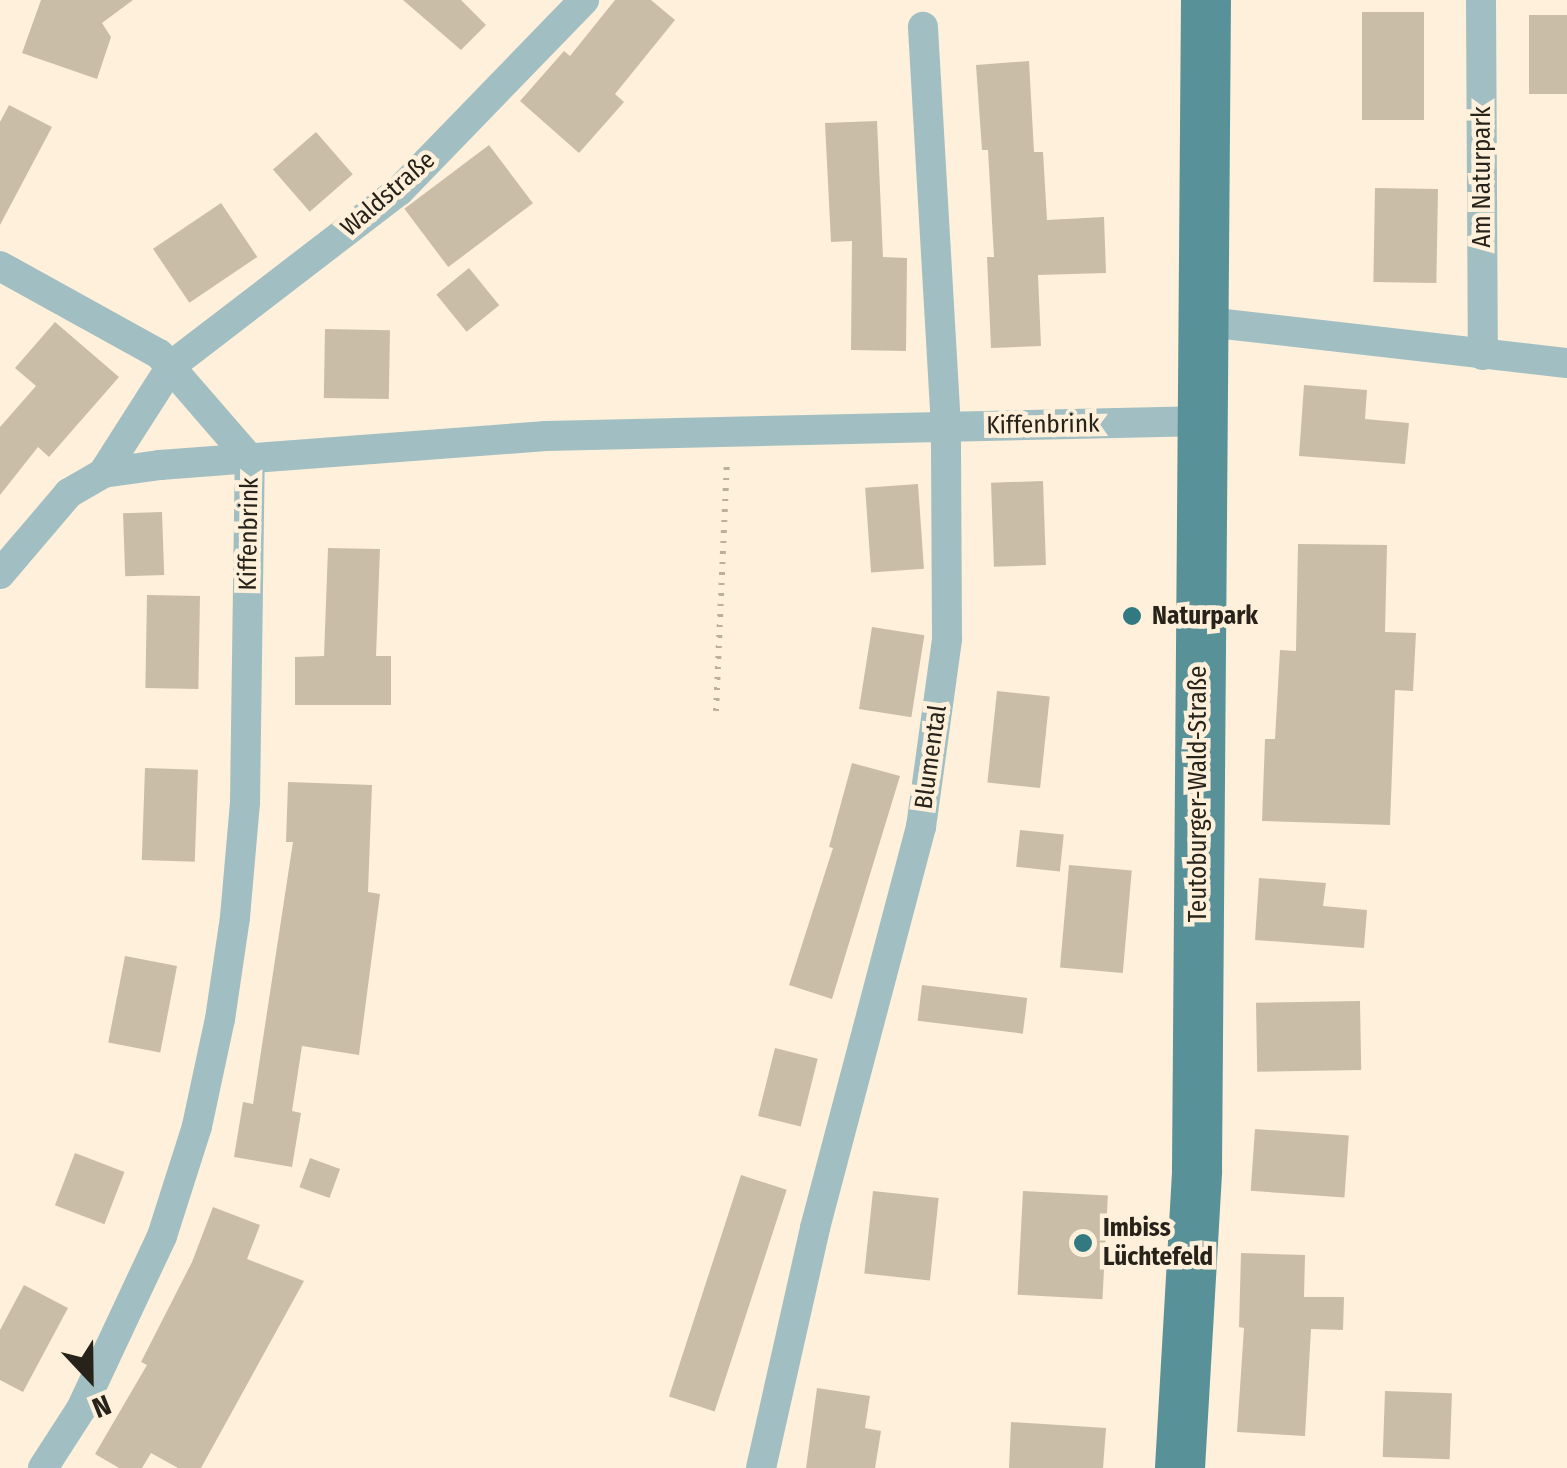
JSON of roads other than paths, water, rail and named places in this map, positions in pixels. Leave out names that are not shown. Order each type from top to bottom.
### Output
[{"type":"main road","name":"Teutoburger-Wald-Straße","points":[[1180,1468],[1198,1170],[1198,612],[1206,422],[1206,0]]},
{"type":"street","name":"Waldstraße","points":[[103,473],[172,365],[399,191],[584,0]]},
{"type":"street","name":"Am Naturpark","points":[[1481,0],[1483,355]]},
{"type":"street","name":"Blumental","points":[[760,1468],[815,1228],[921,827],[947,639],[946,427],[924,28]]},
{"type":"street","points":[[0,266],[160,354],[250,459]]},
{"type":"street","points":[[1207,322],[1567,364]]},
{"type":"street","name":"Kiffenbrink","points":[[43,1468],[81,1409],[162,1236],[197,1126],[220,1019],[235,917],[245,802],[250,459],[546,436],[1206,422]]},
{"type":"street","name":"Waldstraße","points":[[0,574],[69,493],[103,473],[250,459]]},
{"type":"place","name":"Naturpark","points":[[1132,616]]},
{"type":"place","name":"Imbiss Lüchtefeld","points":[[1083,1243]]}]
